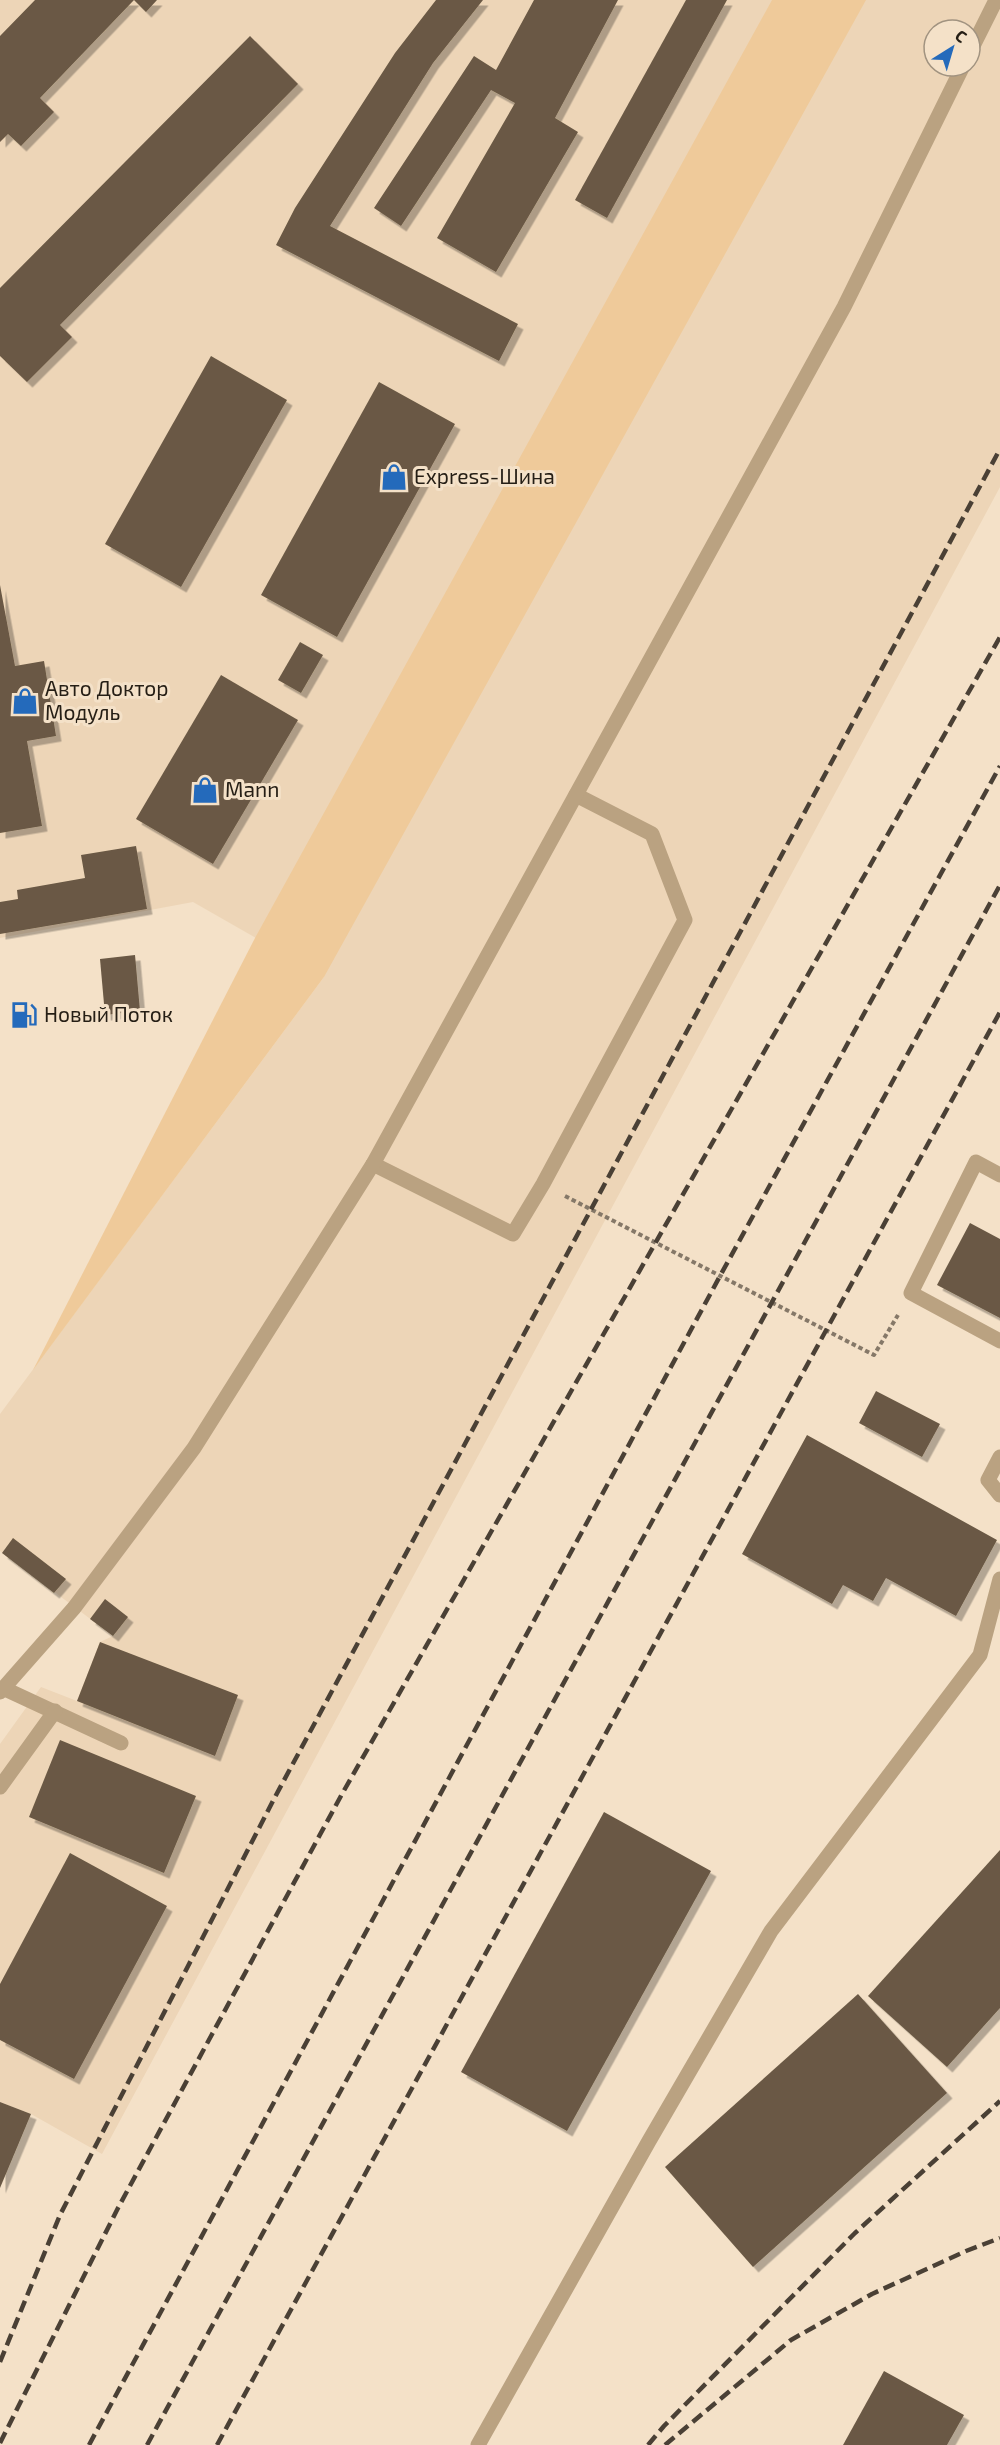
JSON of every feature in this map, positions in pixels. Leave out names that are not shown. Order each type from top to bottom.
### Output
[{"type":"lane","points":[[982,28],[996,0]]},
{"type":"lane","points":[[122,1743],[2,1690],[74,1608],[194,1448],[373,1164],[844,307],[957,78]]},
{"type":"lane","points":[[373,1164],[513,1234],[543,1184],[684,920],[652,834],[576,795]]},
{"type":"lane","points":[[1000,1175],[976,1162],[911,1293],[1000,1341]]},
{"type":"lane","points":[[1000,1457],[988,1480],[1000,1495]]},
{"type":"lane","points":[[478,2445],[649,2141],[771,1931],[980,1655],[1000,1579]]},
{"type":"lane","points":[[0,1787],[55,1712]]},
{"type":"path","points":[[543,1184],[874,1355],[911,1293]]},
{"type":"shaded area","points":[[0,0],[1000,0],[1000,487],[102,2154],[31,2114],[0,2102],[0,1744],[41,1687],[77,1701],[100,1642],[113,1636],[0,1551],[0,1414],[324,977],[193,902],[0,938]]},
{"type":"shaded area","points":[[772,0],[866,0],[324,977],[33,1370],[255,938]]},
{"type":"building","points":[[35,0],[134,0],[40,98],[54,112],[21,146],[8,134],[0,142],[0,36]]},
{"type":"building","points":[[134,0],[157,0],[146,12]]},
{"type":"building","points":[[436,0],[483,0],[433,63],[330,226],[518,324],[499,361],[276,245],[295,208],[395,53]]},
{"type":"building","points":[[534,0],[618,0],[555,118],[578,132],[496,272],[437,238],[515,103],[491,90],[401,226],[374,208],[474,56],[496,70]]},
{"type":"building","points":[[686,0],[727,0],[607,218],[575,200]]},
{"type":"building","points":[[250,36],[298,84],[60,325],[72,337],[27,382],[0,356],[0,288]]},
{"type":"building","points":[[211,356],[287,400],[181,587],[105,544]]},
{"type":"building","points":[[379,382],[455,424],[337,637],[261,595]]},
{"type":"building","name":"Авто Доктор Модуль","points":[[0,585],[15,666],[44,661],[56,736],[27,741],[42,826],[0,833]]},
{"type":"building","points":[[300,642],[323,655],[301,693],[278,680]]},
{"type":"building","name":"Mann","points":[[221,675],[298,720],[213,864],[136,819]]},
{"type":"building","points":[[136,846],[147,909],[0,934],[0,902],[18,899],[17,890],[85,878],[81,855]]},
{"type":"building","points":[[135,955],[140,1011],[105,1015],[100,959]]},
{"type":"building","points":[[970,1223],[1000,1239],[1000,1318],[937,1285]]},
{"type":"building","points":[[876,1391],[940,1424],[922,1457],[859,1423]]},
{"type":"building","points":[[807,1435],[997,1540],[956,1616],[886,1578],[873,1601],[843,1585],[832,1604],[742,1554]]},
{"type":"building","points":[[13,1538],[66,1579],[54,1593],[2,1553]]},
{"type":"building","points":[[105,1599],[128,1617],[113,1636],[90,1619]]},
{"type":"building","points":[[100,1642],[238,1695],[215,1756],[77,1701]]},
{"type":"building","points":[[60,1740],[196,1796],[164,1873],[29,1817]]},
{"type":"building","points":[[604,1812],[711,1871],[567,2131],[461,2072]]},
{"type":"building","points":[[1000,1850],[1000,2008],[947,2067],[868,1996]]},
{"type":"building","points":[[70,1853],[167,1906],[74,2079],[0,2040],[0,1984]]},
{"type":"building","points":[[858,1994],[947,2093],[753,2267],[665,2167]]},
{"type":"building","points":[[0,2102],[31,2114],[0,2188]]},
{"type":"building","points":[[884,2371],[964,2415],[947,2445],[843,2445]]},
{"type":"railway","points":[[0,2362],[60,2215],[275,1797],[1000,449]]},
{"type":"railway","points":[[0,2443],[118,2208],[342,1794],[1000,637]]},
{"type":"railway","points":[[89,2445],[720,1276],[1000,766]]},
{"type":"railway","points":[[147,2445],[1000,885]]},
{"type":"railway","points":[[217,2445],[1000,1012]]},
{"type":"railway","points":[[648,2445],[664,2426],[855,2233],[1000,2101]]},
{"type":"railway","points":[[665,2445],[791,2340],[872,2294],[1000,2238]]},
{"type":"place","name":"Express-Шина","points":[[394,477]]},
{"type":"place","name":"Авто Доктор Модуль","points":[[25,701]]},
{"type":"place","name":"Mann","points":[[205,790]]},
{"type":"place","name":"Новый Поток","points":[[24,1015]]}]
